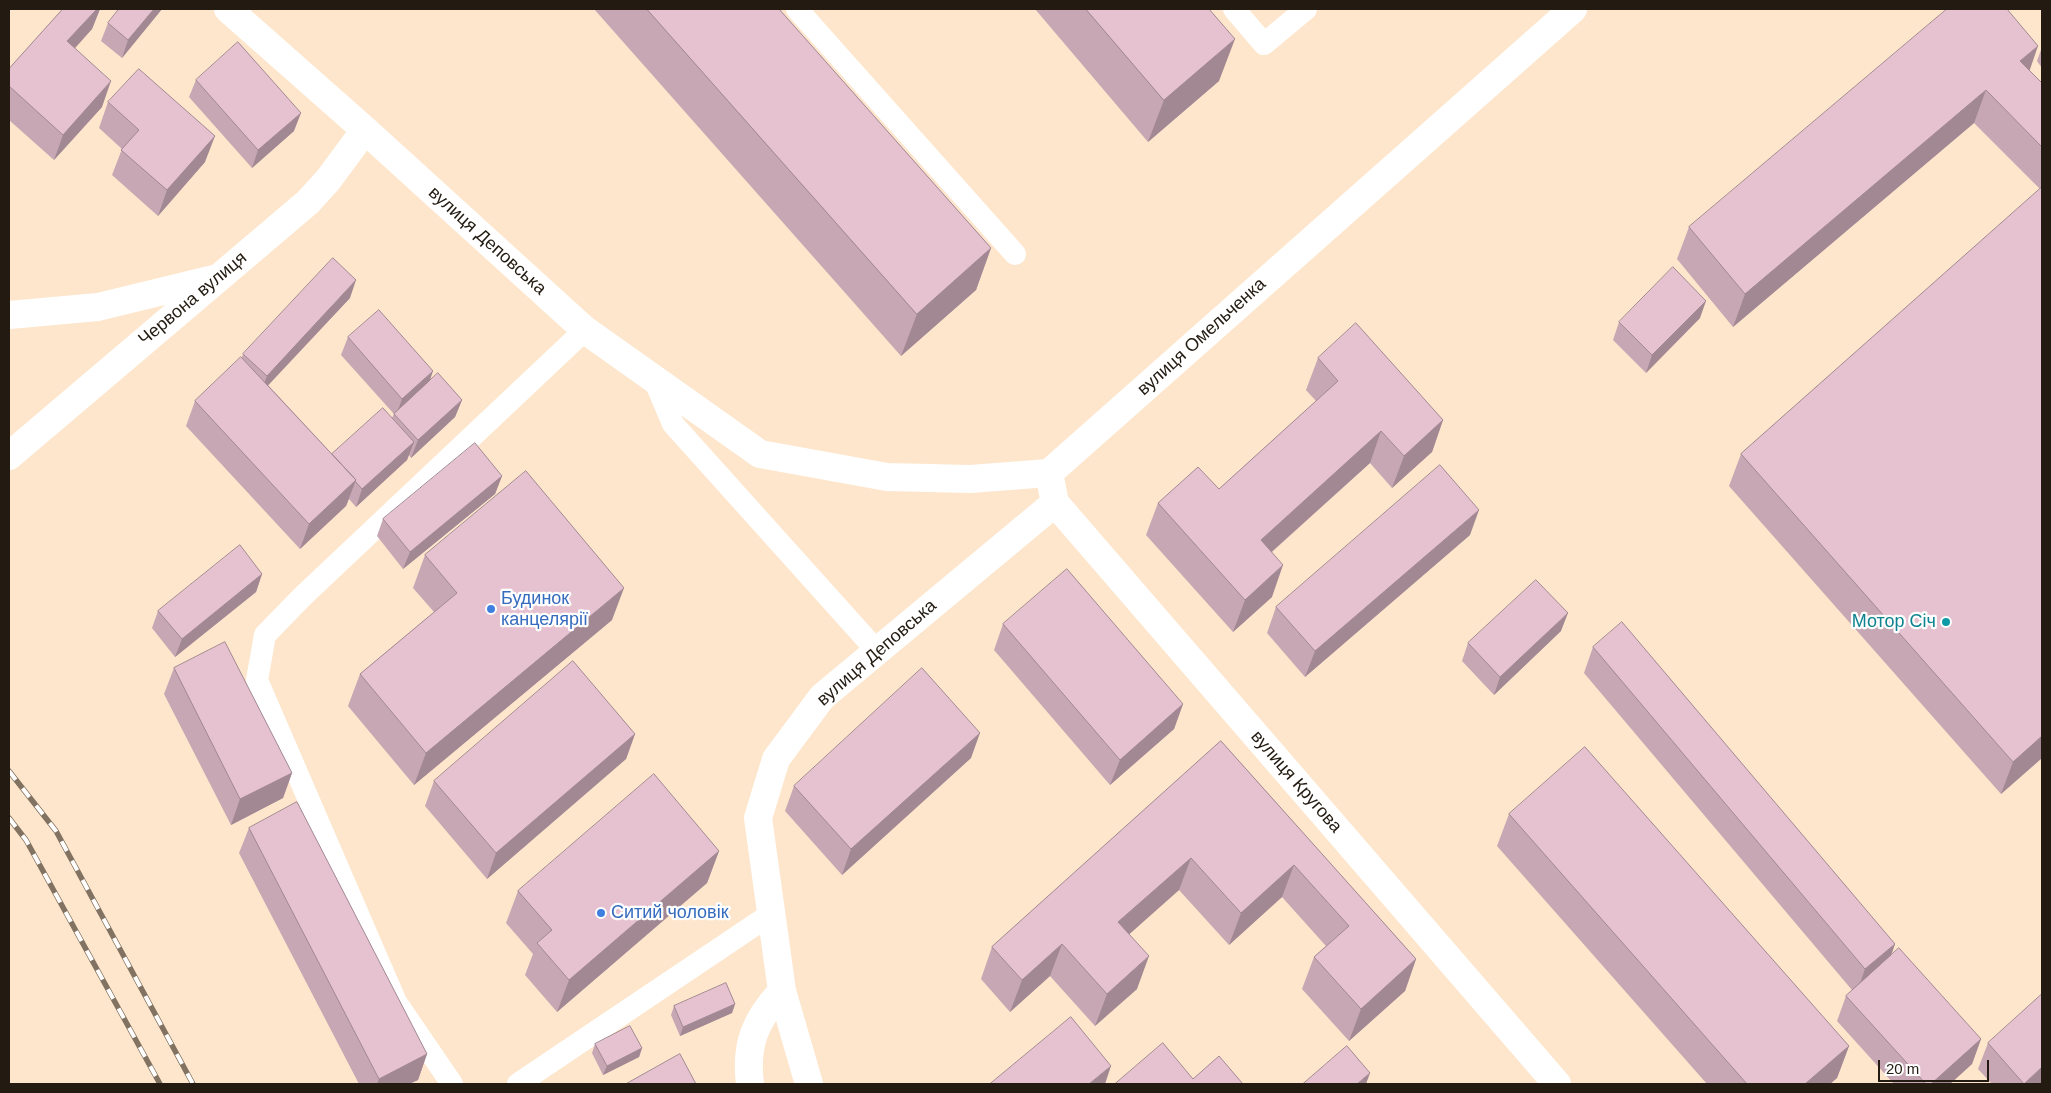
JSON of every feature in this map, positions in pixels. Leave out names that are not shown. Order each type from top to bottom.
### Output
[{"type":"street","name":"вулиця Деповська","points":[[228,9],[365,130],[585,330],[760,454],[887,477],[970,479],[1049,473]]},
{"type":"street","name":"вулиця Омельченка","points":[[1049,473],[1573,9]]},
{"type":"street","name":"Червона вулиця","points":[[9,456],[308,202],[328,180],[365,130]]},
{"type":"street","points":[[9,315],[98,307],[220,277]]},
{"type":"street","name":"вулиця Кругова","points":[[1049,473],[1055,503],[1557,1084]]},
{"type":"street","name":"вулиця Деповська","points":[[809,1084],[782,991],[758,818],[776,759],[822,697],[1055,503]]},
{"type":"street","points":[[750,1084],[748,1065],[753,1033],[767,1007],[782,991]]},
{"type":"lane","points":[[797,9],[1015,254]]},
{"type":"lane","points":[[1234,9],[1264,44],[1306,9]]},
{"type":"lane","points":[[452,1084],[396,1002],[257,680],[265,635],[303,596],[585,330]]},
{"type":"lane","points":[[654,379],[673,424],[877,652]]},
{"type":"lane","points":[[518,1084],[771,914]]},
{"type":"building","points":[[63,9],[97,9],[67,41],[111,81],[63,135],[9,86],[9,69]]},
{"type":"building","points":[[119,9],[154,9],[128,40],[108,23]]},
{"type":"building","points":[[647,9],[779,9],[991,248],[917,314]]},
{"type":"building","points":[[1086,9],[1209,9],[1235,39],[1164,100]]},
{"type":"building","points":[[1947,9],[2007,9],[2038,46],[2020,61],[2042,83],[2042,147],[1986,90],[1745,294],[1689,227]]},
{"type":"building","points":[[238,42],[301,113],[258,150],[196,80]]},
{"type":"building","points":[[139,69],[215,136],[167,190],[121,150],[139,130],[108,102]]},
{"type":"building","name":"Мотор Січ","points":[[2042,187],[2042,736],[2013,762],[1741,454]]},
{"type":"building","points":[[333,258],[356,280],[267,376],[243,354]]},
{"type":"building","points":[[1673,267],[1706,301],[1652,355],[1619,322]]},
{"type":"building","points":[[379,310],[433,371],[402,399],[348,337]]},
{"type":"building","points":[[1356,323],[1443,420],[1404,456],[1381,431],[1261,540],[1283,565],[1245,600],[1158,503],[1198,467],[1219,489],[1338,381],[1318,358]]},
{"type":"building","points":[[241,357],[356,480],[309,524],[195,401]]},
{"type":"building","points":[[438,373],[462,400],[418,440],[394,414]]},
{"type":"building","points":[[383,408],[414,442],[362,489],[332,454]]},
{"type":"building","points":[[475,443],[502,476],[410,552],[383,519]]},
{"type":"building","points":[[1440,465],[1479,510],[1315,651],[1276,607]]},
{"type":"building","points":[[526,471],[624,588],[426,753],[360,674],[457,593],[425,555]]},
{"type":"building","points":[[240,545],[262,574],[182,639],[158,611]]},
{"type":"building","points":[[1067,569],[1183,704],[1120,760],[1003,624]]},
{"type":"building","points":[[1536,580],[1568,613],[1500,677],[1468,643]]},
{"type":"building","points":[[1622,622],[1895,944],[1865,969],[1593,647]]},
{"type":"building","points":[[225,642],[292,773],[240,799],[174,668]]},
{"type":"building","points":[[573,661],[635,734],[496,853],[434,781]]},
{"type":"building","points":[[922,668],[980,733],[851,849],[794,786]]},
{"type":"building","points":[[1221,741],[1416,959],[1361,1009],[1314,957],[1349,926],[1294,865],[1241,913],[1191,858],[1118,922],[1149,956],[1107,994],[1062,944],[1022,980],[992,947]]},
{"type":"building","points":[[1585,747],[1849,1046],[1805,1084],[1747,1084],[1509,814]]},
{"type":"building","points":[[654,774],[719,851],[569,980],[537,943],[552,930],[518,891]]},
{"type":"building","points":[[297,802],[427,1054],[379,1079],[249,828]]},
{"type":"building","points":[[1899,948],[1981,1039],[1931,1084],[1926,1084],[1846,996]]},
{"type":"building","points":[[726,983],[735,1004],[683,1027],[674,1006]]},
{"type":"building","points":[[2042,994],[2042,1067],[2024,1084],[1988,1043]]},
{"type":"building","points":[[1071,1017],[1111,1066],[1089,1084],[990,1084]]},
{"type":"building","points":[[630,1026],[642,1048],[607,1066],[595,1044]]},
{"type":"building","points":[[1163,1043],[1193,1079],[1219,1056],[1243,1084],[1115,1084]]},
{"type":"building","points":[[1347,1046],[1370,1073],[1357,1084],[1303,1084]]},
{"type":"building","points":[[680,1054],[696,1084],[626,1084]]},
{"type":"railway","points":[[9,771],[56,831],[193,1084]]},
{"type":"railway","points":[[9,818],[26,840],[160,1084]]},
{"type":"place","name":"Будинок канцелярії","points":[[491,609]]},
{"type":"place","name":"Мотор Січ","points":[[1946,622]]},
{"type":"place","name":"Ситий чоловік","points":[[601,913]]}]
